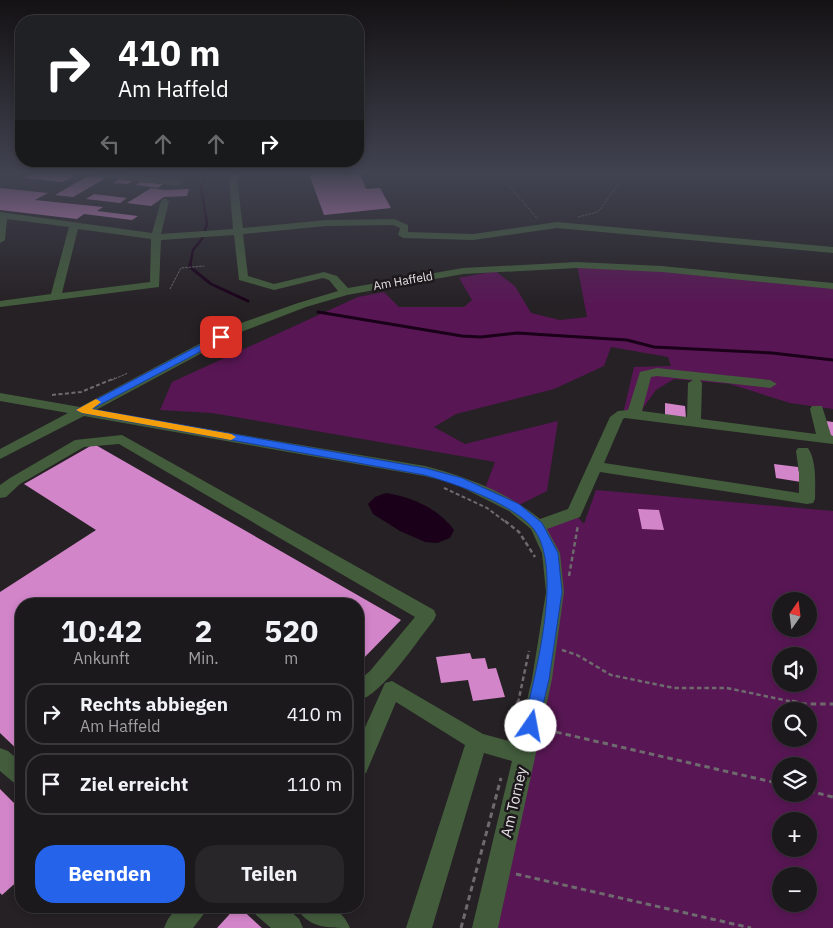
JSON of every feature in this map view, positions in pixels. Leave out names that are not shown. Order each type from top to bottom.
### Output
[{"type":"street","points":[[0,240],[2,217]]},
{"type":"street","points":[[19,217],[167,238],[326,223],[394,222],[406,227],[403,235],[473,237],[557,224],[833,250]]},
{"type":"street","points":[[0,304],[155,285],[156,236],[161,217]]},
{"type":"street","points":[[236,217],[243,278],[274,287],[324,275],[333,278],[345,292]]},
{"type":"street","points":[[56,297],[74,225]]},
{"type":"street","name":"Am Haffeld","points":[[0,455],[237,328],[345,292],[463,271],[577,265],[662,270],[833,286]]},
{"type":"street","points":[[634,414],[645,375],[657,372],[770,384]]},
{"type":"street","points":[[694,422],[695,383]]},
{"type":"street","points":[[0,397],[82,410]]},
{"type":"street","points":[[538,526],[574,513],[617,417],[623,414],[829,439],[817,409]]},
{"type":"street","name":"Am Torney","points":[[82,410],[425,471],[458,480],[484,491],[514,507],[538,526],[551,553],[555,592],[547,646],[531,726],[485,928]]},
{"type":"street","points":[[0,493],[15,481],[80,443],[122,438],[427,615],[384,683],[364,747]]},
{"type":"street","points":[[594,467],[807,499],[807,473],[803,451]]},
{"type":"street","points":[[364,690],[384,683]]},
{"type":"street","points":[[384,683],[477,740],[508,751],[525,754]]},
{"type":"street","points":[[419,928],[477,740]]},
{"type":"street","points":[[0,758],[15,770]]},
{"type":"street","points":[[176,928],[188,913]]},
{"type":"street","points":[[273,913],[290,928]]},
{"type":"street","points":[[318,913],[337,928]]},
{"type":"path","points":[[536,217],[544,227]]},
{"type":"path","points":[[571,219],[578,217]]},
{"type":"path","points":[[170,289],[180,268],[204,266]]},
{"type":"path","points":[[81,392],[133,371]]},
{"type":"path","points":[[547,646],[578,656],[611,676],[674,688],[727,688],[805,704],[833,704]]},
{"type":"path","points":[[531,726],[772,782]]},
{"type":"path","points":[[817,793],[833,797]]},
{"type":"path","points":[[499,870],[751,928]]},
{"type":"shaded area","points":[[577,265],[625,267],[833,286],[833,409],[790,403],[730,384],[674,379],[656,390],[643,408],[642,415],[623,414],[634,367],[671,366],[668,357],[611,347],[604,366],[554,389],[456,414],[434,427],[465,444],[558,421],[547,491],[515,507],[484,491],[495,462],[212,413],[160,410],[172,382],[358,297],[384,292],[399,307],[464,307],[472,300],[459,278],[495,271],[515,286],[531,313],[560,320],[587,317]]},
{"type":"shaded area","points":[[596,490],[833,511],[833,928],[489,928],[555,592],[538,526],[574,513],[584,524]]},
{"type":"shaded area","points":[[386,493],[415,501],[433,510],[454,530],[450,538],[437,543],[425,542],[400,531],[373,514],[368,504],[375,497]]},
{"type":"building","points":[[110,217],[136,217],[132,220]]},
{"type":"building","points":[[665,403],[685,406],[686,418],[665,416]]},
{"type":"building","points":[[826,421],[833,422],[833,436],[830,436]]},
{"type":"building","points":[[94,444],[363,598],[15,598],[15,747],[0,733],[0,592],[96,530],[24,484]]},
{"type":"building","points":[[774,464],[798,467],[801,482],[776,478]]},
{"type":"building","points":[[638,509],[659,510],[664,530],[642,529]]},
{"type":"building","points":[[364,599],[401,620],[364,658]]},
{"type":"building","points":[[470,653],[472,659],[485,658],[488,669],[496,668],[505,697],[473,701],[468,680],[441,683],[436,657]]},
{"type":"building","points":[[0,789],[15,804],[15,883],[2,895],[0,893]]},
{"type":"building","points":[[231,913],[246,913],[262,928],[217,928]]},
{"type":"waterway","points":[[190,266],[193,250],[202,239],[207,224],[206,217]]},
{"type":"waterway","points":[[190,266],[211,284],[248,301]]},
{"type":"waterway","points":[[318,312],[462,336],[481,337],[517,333],[627,340],[654,347],[772,353],[833,360]]},
{"type":"slow traffic","points":[[96,402],[82,410],[231,437]]},
{"type":"route","points":[[221,337],[82,410],[425,471],[458,480],[514,507],[538,526],[551,553],[555,592],[542,679],[531,726]]}]
